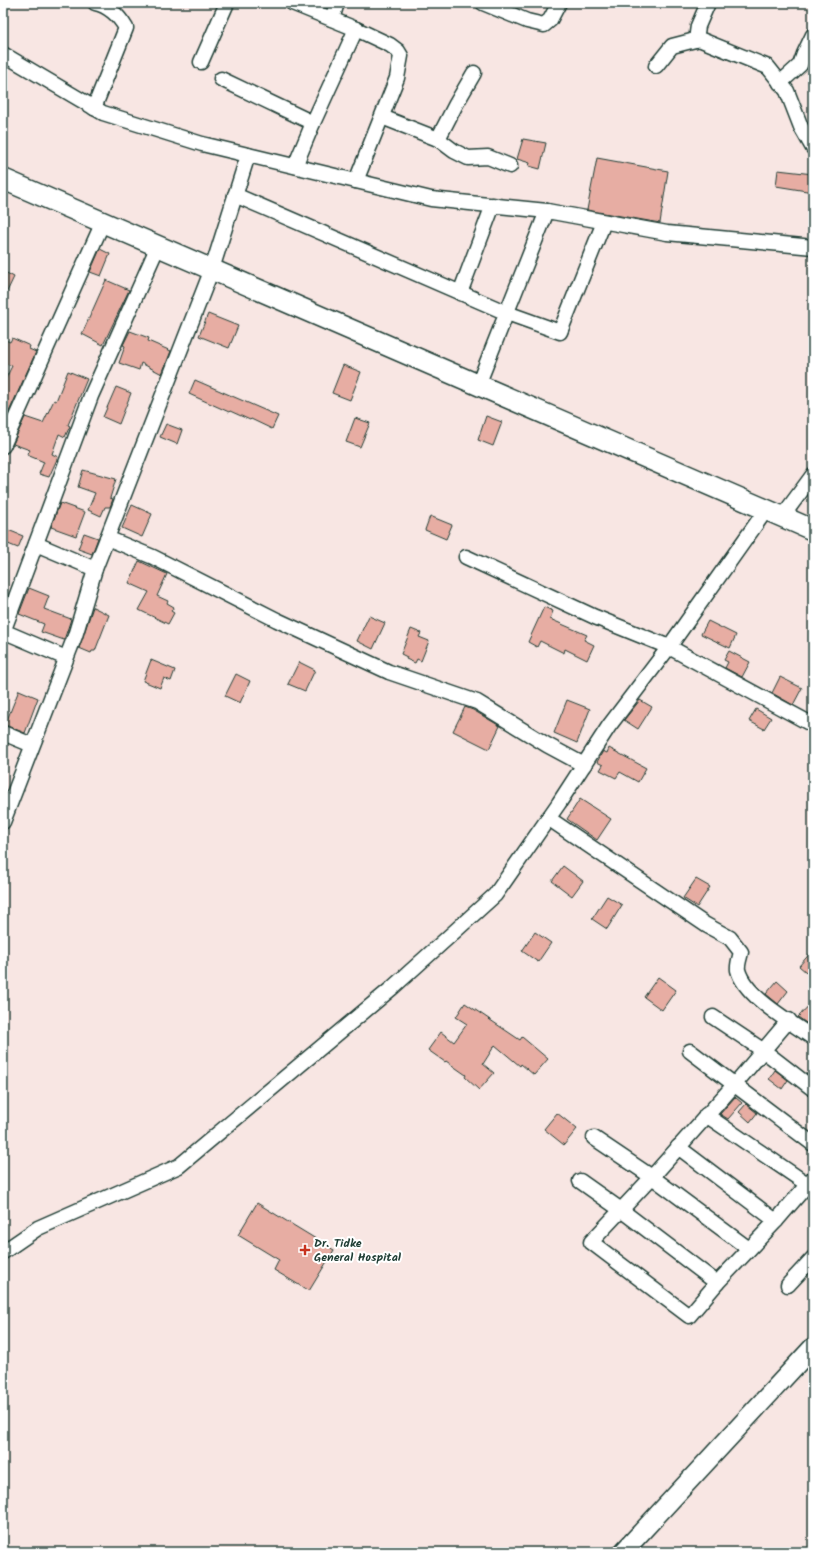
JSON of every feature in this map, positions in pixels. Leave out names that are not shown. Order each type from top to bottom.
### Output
[{"type":"highway","points":[[3,179],[813,530]]},
{"type":"main road","points":[[624,1552],[813,1347]]},
{"type":"street","points":[[94,108],[126,28],[119,16],[101,4],[95,3]]},
{"type":"street","points":[[201,62],[227,3]]},
{"type":"street","points":[[292,3],[356,29],[390,45],[398,51],[401,56],[397,78],[356,181]]},
{"type":"street","points":[[332,19],[337,3]]},
{"type":"street","points":[[483,3],[527,21],[544,25],[550,20],[559,3]]},
{"type":"street","points":[[696,40],[698,26],[708,3]]},
{"type":"street","points":[[295,166],[356,29]]},
{"type":"street","points":[[780,82],[800,65],[813,35]]},
{"type":"street","points":[[656,66],[672,46],[699,39],[768,67],[787,92],[801,128],[813,148]]},
{"type":"street","points":[[3,54],[103,113],[202,144],[431,199],[547,211],[667,234],[813,247]]},
{"type":"street","points":[[438,139],[474,73]]},
{"type":"street","points":[[221,79],[313,123]]},
{"type":"street","points":[[382,117],[438,139],[454,151],[468,158],[488,157],[510,166]]},
{"type":"street","points":[[3,822],[75,636],[95,569],[212,269],[248,155]]},
{"type":"street","points":[[235,195],[507,313],[560,332],[604,222]]},
{"type":"street","points":[[460,293],[493,205]]},
{"type":"street","points":[[478,385],[547,211]]},
{"type":"street","points":[[3,446],[103,222]]},
{"type":"street","points":[[66,658],[3,632],[91,396],[158,246]]},
{"type":"street","points":[[3,1252],[38,1228],[180,1166],[392,988],[495,895],[584,765],[608,726],[774,513],[813,475]]},
{"type":"street","points":[[107,538],[153,557],[277,620],[389,672],[477,702],[546,745],[584,765]]},
{"type":"street","points":[[36,544],[95,569]]},
{"type":"street","points":[[466,557],[595,617],[669,647],[813,725]]},
{"type":"street","points":[[3,734],[32,745]]},
{"type":"street","points":[[548,818],[706,925],[730,938],[741,952],[737,969],[744,984],[762,1002],[813,1038]]},
{"type":"street","points":[[713,1017],[764,1051],[813,1088]]},
{"type":"street","points":[[706,1115],[810,1181],[776,1221],[717,1283],[689,1316],[591,1242],[652,1178],[706,1115],[764,1051],[789,1020]]},
{"type":"street","points":[[690,1051],[813,1144]]},
{"type":"street","points":[[594,1138],[652,1178],[749,1249]]},
{"type":"street","points":[[678,1147],[776,1221]]},
{"type":"street","points":[[580,1181],[621,1210],[717,1283]]},
{"type":"street","points":[[788,1285],[813,1258]]},
{"type":"building","points":[[523,139],[546,143],[540,169],[529,166],[530,163],[517,159]]},
{"type":"building","points":[[597,158],[668,171],[660,223],[587,210]]},
{"type":"building","points":[[778,170],[813,174],[813,192],[776,186]]},
{"type":"building","points":[[100,249],[110,254],[101,276],[90,272]]},
{"type":"building","points":[[3,271],[14,277],[3,300]]},
{"type":"building","points":[[106,280],[129,290],[103,345],[82,334]]},
{"type":"building","points":[[208,314],[238,326],[229,348],[199,336]]},
{"type":"building","points":[[130,331],[149,338],[148,341],[171,351],[162,374],[141,363],[139,370],[119,363],[125,346],[123,345]]},
{"type":"building","points":[[12,338],[30,346],[29,349],[36,352],[3,425],[3,384],[12,366],[3,363],[3,339],[10,342]]},
{"type":"building","points":[[343,365],[361,372],[350,400],[332,393]]},
{"type":"building","points":[[68,371],[87,379],[68,425],[70,426],[65,437],[59,434],[52,454],[58,457],[49,477],[39,474],[44,462],[27,455],[30,450],[13,444],[25,417],[43,423],[54,400],[56,401]]},
{"type":"building","points":[[195,380],[278,416],[272,429],[189,394]]},
{"type":"building","points":[[116,387],[131,393],[119,424],[103,417]]},
{"type":"building","points":[[486,416],[502,422],[493,446],[478,440]]},
{"type":"building","points":[[355,418],[370,423],[360,447],[346,442]]},
{"type":"building","points":[[166,424],[182,430],[177,444],[160,437]]},
{"type":"building","points":[[83,470],[116,479],[110,498],[113,499],[110,507],[105,507],[101,516],[88,510],[95,493],[78,487]]},
{"type":"building","points":[[60,503],[85,512],[76,536],[51,527]]},
{"type":"building","points":[[132,505],[152,514],[142,537],[122,528]]},
{"type":"building","points":[[430,516],[452,525],[446,539],[425,530]]},
{"type":"building","points":[[3,528],[23,536],[18,548],[3,542]]},
{"type":"building","points":[[84,533],[98,538],[92,554],[78,549]]},
{"type":"building","points":[[139,561],[167,574],[157,596],[168,601],[167,603],[174,607],[171,611],[174,613],[168,624],[139,610],[149,592],[129,583]]},
{"type":"building","points":[[29,588],[49,596],[44,609],[71,619],[64,640],[41,632],[44,624],[19,614]]},
{"type":"building","points":[[93,607],[109,615],[95,651],[92,651],[91,653],[79,648]]},
{"type":"building","points":[[544,607],[553,611],[550,619],[587,635],[584,640],[594,645],[587,660],[565,649],[564,653],[540,641],[537,647],[528,642]]},
{"type":"building","points":[[369,616],[385,623],[373,649],[357,641]]},
{"type":"building","points":[[708,621],[736,635],[730,648],[701,634]]},
{"type":"building","points":[[411,629],[421,633],[419,637],[429,641],[421,661],[417,659],[415,663],[406,659],[407,657],[401,654]]},
{"type":"building","points":[[729,651],[750,662],[742,677],[725,668],[728,662],[724,660]]},
{"type":"building","points":[[151,660],[175,670],[171,681],[164,678],[160,688],[143,681]]},
{"type":"building","points":[[299,662],[315,670],[305,691],[288,684]]},
{"type":"building","points":[[236,674],[250,681],[240,703],[225,696]]},
{"type":"building","points":[[780,677],[802,688],[793,705],[772,693]]},
{"type":"building","points":[[19,690],[38,698],[25,733],[5,725]]},
{"type":"building","points":[[567,700],[590,709],[577,743],[554,733]]},
{"type":"building","points":[[640,700],[652,707],[638,729],[624,720]]},
{"type":"building","points":[[465,707],[500,726],[489,749],[453,731]]},
{"type":"building","points":[[756,709],[771,718],[764,729],[749,721]]},
{"type":"building","points":[[609,748],[646,768],[638,782],[620,772],[616,778],[600,770],[603,765],[597,762],[603,751],[607,753]]},
{"type":"building","points":[[580,799],[611,819],[597,840],[567,819]]},
{"type":"building","points":[[563,866],[583,881],[572,896],[552,881]]},
{"type":"building","points":[[696,879],[710,887],[697,907],[683,898]]},
{"type":"building","points":[[607,896],[622,905],[607,929],[592,919]]},
{"type":"building","points":[[535,932],[551,943],[538,962],[522,951]]},
{"type":"building","points":[[813,950],[813,978],[799,966]]},
{"type":"building","points":[[658,977],[676,990],[662,1010],[644,997]]},
{"type":"building","points":[[777,981],[788,991],[778,1004],[766,994]]},
{"type":"building","points":[[813,1001],[813,1028],[798,1017]]},
{"type":"building","points":[[465,1003],[520,1040],[522,1037],[548,1059],[534,1075],[521,1064],[520,1066],[495,1045],[483,1064],[494,1073],[479,1090],[465,1077],[466,1075],[428,1050],[441,1032],[454,1042],[467,1024],[456,1017]]},
{"type":"building","points":[[775,1070],[788,1080],[782,1089],[769,1079]]},
{"type":"building","points":[[735,1097],[742,1103],[728,1119],[720,1114]]},
{"type":"building","points":[[746,1104],[757,1113],[750,1122],[739,1112]]},
{"type":"building","points":[[557,1113],[577,1129],[564,1145],[544,1129]]},
{"type":"building","points":[[257,1203],[334,1250],[309,1291],[274,1270],[279,1260],[238,1235]]},
{"type":"place","name":"Dr. Tidke General Hospital","points":[[305,1250]]}]
